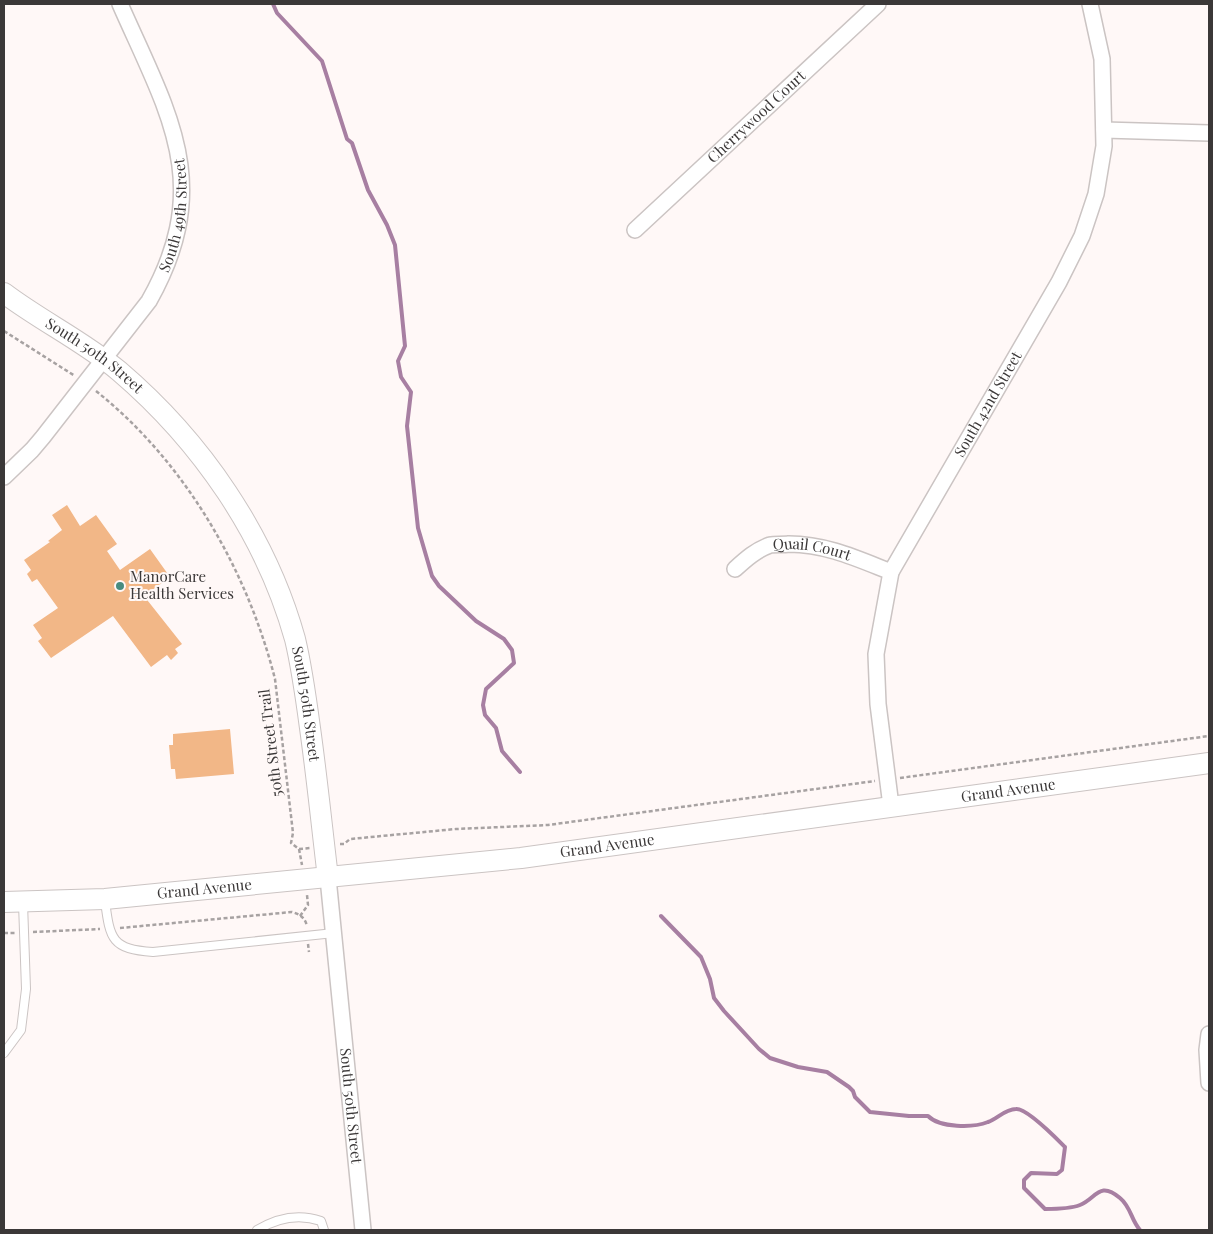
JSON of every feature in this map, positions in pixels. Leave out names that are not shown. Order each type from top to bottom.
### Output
[{"type":"main road","name":"South 50th Street","points":[[4,293],[103,359],[148,397],[202,458],[239,512],[266,562],[282,600],[295,640],[308,713],[328,878]]},
{"type":"main road","name":"Grand Avenue","points":[[13,902],[105,899],[521,858],[1209,762]]},
{"type":"street","name":"South 49th Street","points":[[4,477],[32,450],[140,313],[161,279],[177,232],[182,180],[173,128],[120,4]]},
{"type":"street","name":"Cherrywood Court","points":[[635,230],[878,4]]},
{"type":"street","name":"South 42nd Street","points":[[892,806],[878,704],[876,654],[892,572],[1059,282],[1082,236],[1096,194],[1104,146],[1102,59],[1090,4]]},
{"type":"street","points":[[1104,130],[1209,133]]},
{"type":"street","name":"Quail Court","points":[[735,568],[754,552],[772,545],[797,544],[825,547],[892,572]]},
{"type":"street","name":"South 50th Street","points":[[328,878],[363,1230]]},
{"type":"street","points":[[1209,1034],[1207,1050],[1209,1083]]},
{"type":"lane","points":[[105,899],[108,928],[117,944],[131,950],[153,952],[334,933]]},
{"type":"lane","points":[[4,1053],[21,1030],[26,989],[24,932],[13,902]]},
{"type":"lane","points":[[257,1230],[286,1218],[308,1217],[320,1221],[324,1230]]},
{"type":"path","points":[[4,331],[77,377]]},
{"type":"path","name":"50th Street Trail","points":[[93,388],[145,437],[172,467],[200,506],[227,553],[244,589],[271,661],[275,678],[293,833],[291,843],[299,849]]},
{"type":"path","points":[[344,844],[350,839],[456,828],[548,824],[1209,736]]},
{"type":"path","points":[[4,933],[108,928],[292,912],[300,916],[308,905]]},
{"type":"building","name":"ManorCare Health Services","points":[[67,505],[80,526],[96,515],[117,544],[107,551],[120,570],[150,549],[170,577],[144,596],[182,644],[175,649],[178,653],[171,660],[167,655],[151,667],[113,616],[51,658],[38,641],[42,638],[33,625],[58,608],[37,579],[32,582],[27,574],[31,570],[24,560],[50,542],[48,541],[62,530],[52,515]]},
{"type":"building","points":[[230,729],[234,774],[176,779],[175,769],[171,769],[169,745],[173,745],[173,734]]},
{"type":"waterway","points":[[273,4],[277,13],[322,61],[347,139],[352,143],[368,190],[387,225],[395,245],[405,346],[398,361],[401,377],[411,392],[407,426],[418,528],[432,576],[439,586],[476,621],[504,639],[512,650],[514,663],[486,689],[483,705],[485,715],[496,728],[502,751],[520,772]]},
{"type":"waterway","points":[[661,916],[701,957],[710,979],[714,998],[759,1049],[770,1058],[798,1067],[827,1072],[849,1087],[855,1097],[870,1112],[928,1116],[940,1123],[966,1126],[988,1122],[1012,1109],[1021,1110],[1041,1124],[1065,1147],[1062,1170],[1057,1174],[1031,1173],[1024,1180],[1024,1188],[1045,1209],[1076,1206],[1102,1191],[1113,1193],[1124,1202],[1140,1230]]},
{"type":"place","name":"ManorCare Health Services","points":[[120,586]]}]
